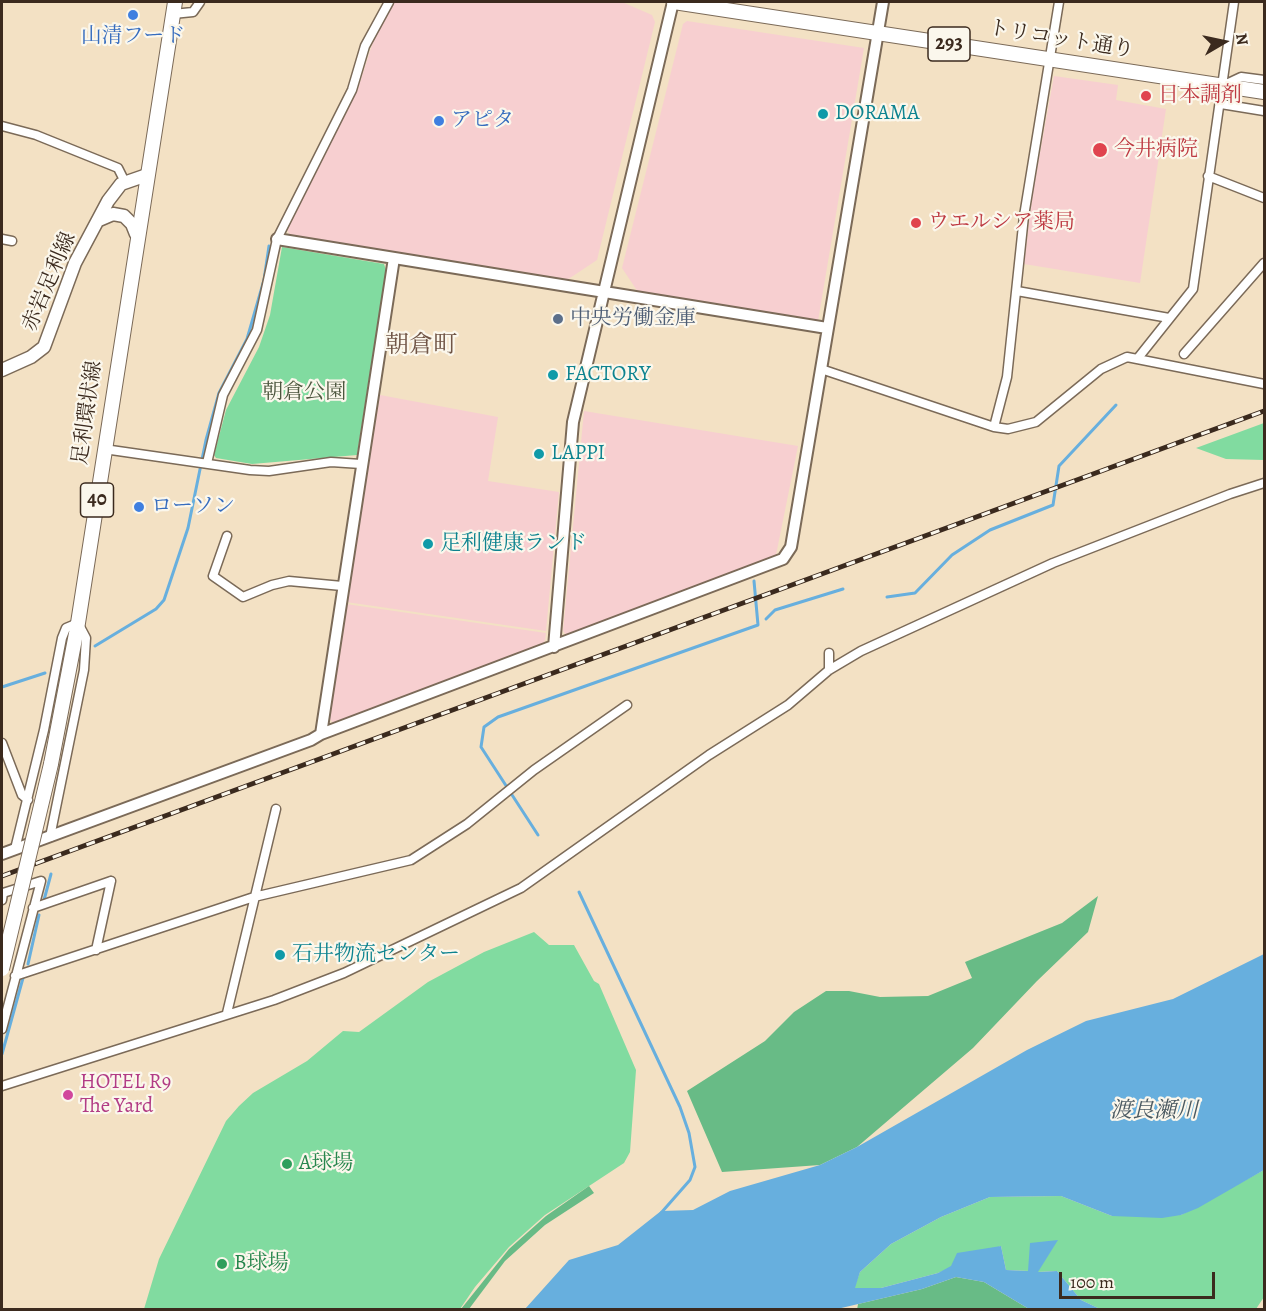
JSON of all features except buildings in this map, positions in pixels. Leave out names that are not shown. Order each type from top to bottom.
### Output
[{"type":"main road","name":"トリコット通り","points":[[674,2],[1264,92]]},
{"type":"main road","name":"足利環状線","points":[[2,969],[51,764],[78,623],[136,234],[174,8]]},
{"type":"main road","points":[[125,182],[147,175]]},
{"type":"main road","name":"赤岩足利線","points":[[2,370],[31,357],[44,347],[75,262],[115,191],[125,182]]},
{"type":"main road","points":[[99,220],[112,214],[124,216],[132,224],[136,234]]},
{"type":"street","points":[[174,8],[193,12],[200,2]]},
{"type":"street","points":[[207,463],[223,395],[257,330],[277,239],[352,90],[365,46],[389,2]]},
{"type":"street","points":[[554,647],[573,422],[674,2]]},
{"type":"street","points":[[2,854],[311,740],[321,734],[783,559],[791,547],[884,2]]},
{"type":"street","points":[[994,427],[1007,377],[1024,216],[1059,2]]},
{"type":"street","points":[[1138,358],[1193,289],[1208,176],[1224,86],[1234,2]]},
{"type":"street","points":[[1224,86],[1241,77],[1264,80]]},
{"type":"street","points":[[1221,104],[1264,111]]},
{"type":"street","points":[[2,126],[36,135],[118,168],[125,182]]},
{"type":"street","points":[[1208,176],[1264,198]]},
{"type":"street","points":[[2,239],[12,241]]},
{"type":"street","points":[[277,239],[827,328]]},
{"type":"street","points":[[321,734],[394,258]]},
{"type":"street","points":[[1184,354],[1264,263]]},
{"type":"street","points":[[1017,291],[1169,318]]},
{"type":"street","points":[[821,369],[994,427],[1008,429],[1036,422],[1112,363],[1127,357],[1264,384]]},
{"type":"street","points":[[104,449],[236,469],[269,471],[331,462],[361,464]]},
{"type":"street","points":[[2,1086],[274,1000],[344,973],[521,888],[709,755],[788,705],[829,670],[861,651],[1053,563],[1264,483]]},
{"type":"street","points":[[227,536],[213,576],[243,597],[289,581],[342,586]]},
{"type":"street","points":[[15,849],[28,800],[62,639],[66,628],[78,623],[86,638],[85,663],[50,837]]},
{"type":"street","points":[[828,653],[829,670]]},
{"type":"street","points":[[15,976],[254,897],[411,860],[467,824],[534,770],[627,705]]},
{"type":"street","points":[[2,743],[22,795],[28,800]]},
{"type":"street","points":[[227,1013],[276,809]]},
{"type":"street","points":[[2,900],[3,893],[41,881],[2,1029]]},
{"type":"street","points":[[33,908],[111,881],[96,950]]},
{"type":"shaded area","points":[[394,2],[622,2],[652,15],[655,22],[597,260],[567,280],[290,235],[287,230],[358,88],[375,36]]},
{"type":"shaded area","points":[[687,21],[864,48],[818,321],[638,292],[622,268],[683,24]]},
{"type":"shaded area","name":"今井病院","points":[[1054,76],[1118,85],[1116,100],[1166,109],[1140,283],[1024,264],[1033,191]]},
{"type":"shaded area","points":[[380,395],[498,417],[488,481],[559,492],[546,631],[346,602]]},
{"type":"shaded area","points":[[584,411],[798,446],[776,555],[566,635],[563,631]]},
{"type":"shaded area","points":[[346,604],[546,633],[545,640],[542,646],[333,723],[329,718]]},
{"type":"green space","name":"朝倉公園","points":[[282,247],[384,264],[386,270],[357,455],[252,464],[216,458],[214,455],[226,410],[259,347],[270,315]]},
{"type":"green space","points":[[1264,423],[1264,460],[1226,459],[1196,448]]},
{"type":"green space","points":[[1098,896],[1088,932],[973,1048],[857,1147],[820,1165],[722,1172],[687,1091],[765,1041],[794,1012],[826,991],[849,991],[880,997],[928,996],[972,978],[965,962],[1062,923]]},
{"type":"green space","points":[[534,932],[549,945],[574,945],[594,981],[599,984],[636,1070],[630,1152],[624,1163],[545,1215],[509,1247],[475,1287],[460,1309],[144,1309],[159,1259],[226,1121],[239,1106],[253,1093],[307,1061],[343,1031],[359,1032],[428,982],[484,952]]},
{"type":"green space","points":[[1264,1170],[1264,1297],[1256,1309],[1100,1309],[1081,1300],[1057,1271],[1037,1272],[1057,1240],[1029,1271],[1006,1270],[1001,1246],[938,1273],[881,1288],[854,1288],[860,1272],[891,1244],[941,1217],[990,1197],[1061,1196],[1112,1216],[1181,1215]]},
{"type":"green space","points":[[589,1186],[594,1193],[545,1225],[505,1261],[469,1309],[461,1309],[509,1249],[546,1216]]},
{"type":"green space","points":[[956,1277],[984,1282],[1029,1309],[857,1310],[858,1304],[922,1289]]},
{"type":"water","name":"渡良瀬川","points":[[1264,954],[1264,1170],[1198,1208],[1181,1215],[1162,1218],[1112,1216],[1061,1196],[990,1197],[941,1217],[891,1244],[860,1272],[855,1288],[881,1288],[938,1273],[951,1266],[957,1253],[1001,1246],[1006,1270],[1028,1271],[1030,1243],[1058,1240],[1038,1272],[1057,1271],[1081,1300],[1100,1309],[1029,1309],[984,1282],[956,1277],[922,1289],[837,1309],[525,1309],[569,1260],[618,1245],[661,1211],[693,1210],[730,1191],[820,1165],[857,1147],[1027,1050],[1086,1021],[1173,999]]},
{"type":"waterway","points":[[95,646],[156,609],[164,600],[188,528],[206,440],[219,393],[247,339],[264,280],[269,246]]},
{"type":"waterway","points":[[887,597],[915,593],[952,555],[990,530],[1053,505],[1059,466],[1116,405]]},
{"type":"waterway","points":[[538,835],[481,747],[484,727],[498,717],[758,625],[754,581]]},
{"type":"waterway","points":[[766,619],[775,610],[843,589]]},
{"type":"waterway","points":[[2,687],[45,673]]},
{"type":"waterway","points":[[44,900],[51,874]]},
{"type":"waterway","points":[[579,892],[680,1107],[689,1133],[695,1167],[690,1180],[661,1213]]},
{"type":"waterway","points":[[28,964],[39,915]]},
{"type":"waterway","points":[[2,1054],[23,978]]},
{"type":"railway","points":[[2,876],[1264,411]]},
{"type":"place","name":"山清フード","points":[[133,15]]},
{"type":"place","name":"日本調剤","points":[[1146,96]]},
{"type":"place","name":"DORAMA","points":[[823,114]]},
{"type":"place","name":"アピタ","points":[[439,121]]},
{"type":"place","name":"今井病院","points":[[1100,150]]},
{"type":"place","name":"ウエルシア薬局","points":[[916,223]]},
{"type":"place","name":"中央労働金庫","points":[[558,319]]},
{"type":"place","name":"FACTORY","points":[[553,375]]},
{"type":"place","name":"LAPPI","points":[[539,454]]},
{"type":"place","name":"ローソン","points":[[139,507]]},
{"type":"place","name":"足利健康ランド","points":[[428,544]]},
{"type":"place","name":"石井物流センター","points":[[280,955]]},
{"type":"place","name":"HOTEL R9 The Yard","points":[[68,1095]]},
{"type":"place","name":"A球場","points":[[287,1164]]},
{"type":"place","name":"B球場","points":[[222,1264]]},
{"type":"district","name":"朝倉町","points":[[421,346]]}]
